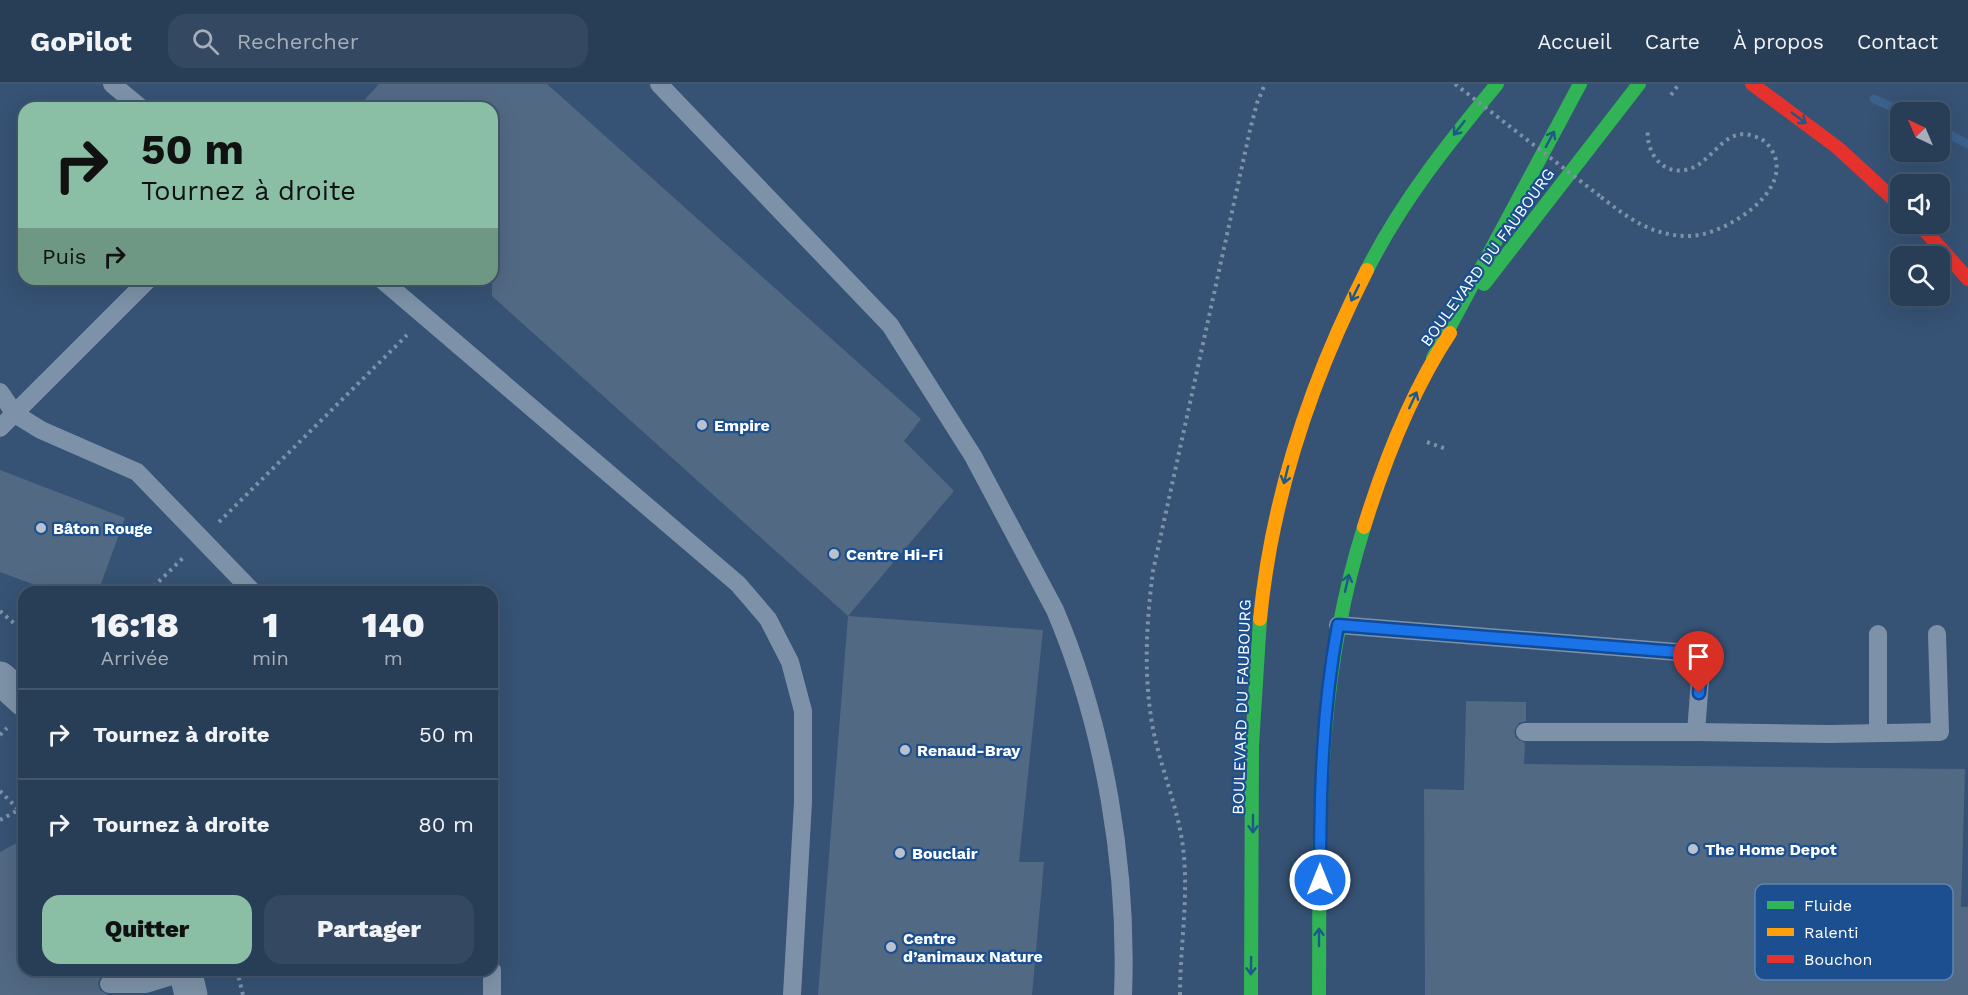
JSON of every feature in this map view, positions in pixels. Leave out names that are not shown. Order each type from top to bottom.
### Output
[{"type":"main road","name":"BOULEVARD DU FAUBOURG","points":[[1251,995],[1252,766],[1257,656],[1262,595],[1286,473],[1298,429],[1320,368],[1380,244],[1404,203],[1438,155],[1497,84]]},
{"type":"main road","points":[[1433,357],[1580,84]]},
{"type":"main road","name":"BOULEVARD DU FAUBOURG","points":[[1319,995],[1321,765],[1328,686],[1338,625],[1352,563],[1370,502],[1402,423],[1433,357],[1498,264],[1639,84]]},
{"type":"main road","points":[[1752,84],[1838,148],[1890,196]]},
{"type":"main road","points":[[1927,234],[1968,279]]},
{"type":"street","points":[[0,678],[18,694]]},
{"type":"lane","points":[[112,84],[134,102]]},
{"type":"lane","points":[[658,84],[890,325],[973,456],[1055,610],[1092,717],[1103,764],[1120,898],[1123,995]]},
{"type":"lane","points":[[0,428],[143,285]]},
{"type":"lane","points":[[388,285],[738,584],[768,619],[790,662],[803,711],[805,757],[792,995]]},
{"type":"lane","points":[[0,392],[15,414],[41,430],[137,472],[248,586]]},
{"type":"lane","points":[[1338,625],[1702,654],[1696,732]]},
{"type":"lane","points":[[1878,634],[1878,733]]},
{"type":"lane","points":[[1526,732],[1940,732],[1937,634]]},
{"type":"lane","points":[[492,976],[492,995]]},
{"type":"lane","points":[[110,984],[187,979]]},
{"type":"path","points":[[1180,995],[1186,903],[1185,871],[1181,839],[1154,732],[1147,669],[1149,604],[1153,571],[1250,130],[1265,84]]},
{"type":"path","points":[[1455,84],[1601,197],[1641,226],[1655,232],[1688,237],[1721,230],[1736,222],[1762,198],[1772,183],[1776,171],[1776,159],[1766,142],[1747,134],[1737,135],[1727,140],[1692,168],[1681,170],[1669,168],[1657,161],[1650,152],[1647,134],[1653,120]]},
{"type":"path","points":[[1665,103],[1679,84]]},
{"type":"path","points":[[154,586],[425,317]]},
{"type":"path","points":[[0,611],[18,627]]},
{"type":"path","points":[[0,735],[7,728]]},
{"type":"path","points":[[0,791],[18,809]]},
{"type":"path","points":[[0,820],[18,811]]},
{"type":"path","points":[[238,976],[243,995]]},
{"type":"building","points":[[379,84],[547,84],[921,419],[904,441],[954,491],[848,616],[492,296],[492,285],[498,285],[498,102],[362,102]]},
{"type":"building","points":[[0,470],[125,518],[100,586],[38,586],[0,572]]},
{"type":"building","points":[[848,616],[1043,630],[1019,862],[1044,862],[1032,995],[818,995]]},
{"type":"building","name":"The Home Depot","points":[[1466,701],[1526,702],[1526,721],[1519,723],[1514,731],[1516,738],[1525,743],[1524,764],[1965,769],[1961,907],[1968,907],[1968,995],[1425,995],[1424,789],[1464,790]]},
{"type":"building","points":[[18,842],[18,976],[102,976],[98,983],[100,990],[108,995],[0,995],[0,852]]},
{"type":"waterway","points":[[1874,99],[1890,106]]},
{"type":"waterway","points":[[1950,135],[1968,144]]},
{"type":"traffic: fast","points":[[1367,270],[1410,197],[1497,84]]},
{"type":"traffic: fast","points":[[1433,358],[1580,84]]},
{"type":"traffic: fast","points":[[1484,284],[1639,84]]},
{"type":"traffic: fast","points":[[1319,995],[1320,817],[1328,702],[1336,644],[1348,586],[1364,527]]},
{"type":"traffic: fast","points":[[1251,995],[1252,745],[1260,619]]},
{"type":"traffic: slow","points":[[1260,619],[1274,528],[1297,439],[1328,354],[1367,270]]},
{"type":"traffic: slow","points":[[1364,527],[1381,476],[1411,402],[1450,333]]},
{"type":"traffic: jam","points":[[1752,84],[1838,148],[1890,196]]},
{"type":"traffic: jam","points":[[1928,234],[1968,279]]},
{"type":"place","name":"Empire","points":[[702,425]]},
{"type":"place","name":"Bâton Rouge","points":[[41,528]]},
{"type":"place","name":"Centre Hi-Fi","points":[[834,554]]},
{"type":"place","name":"Renaud-Bray","points":[[905,750]]},
{"type":"place","name":"The Home Depot","points":[[1693,849]]},
{"type":"place","name":"Bouclair","points":[[900,853]]},
{"type":"place","name":"Centre d’animaux Nature","points":[[891,947]]},
{"type":"route","points":[[1320,880],[1321,765],[1328,686],[1338,625],[1387,627],[1702,654],[1699,693]]}]
